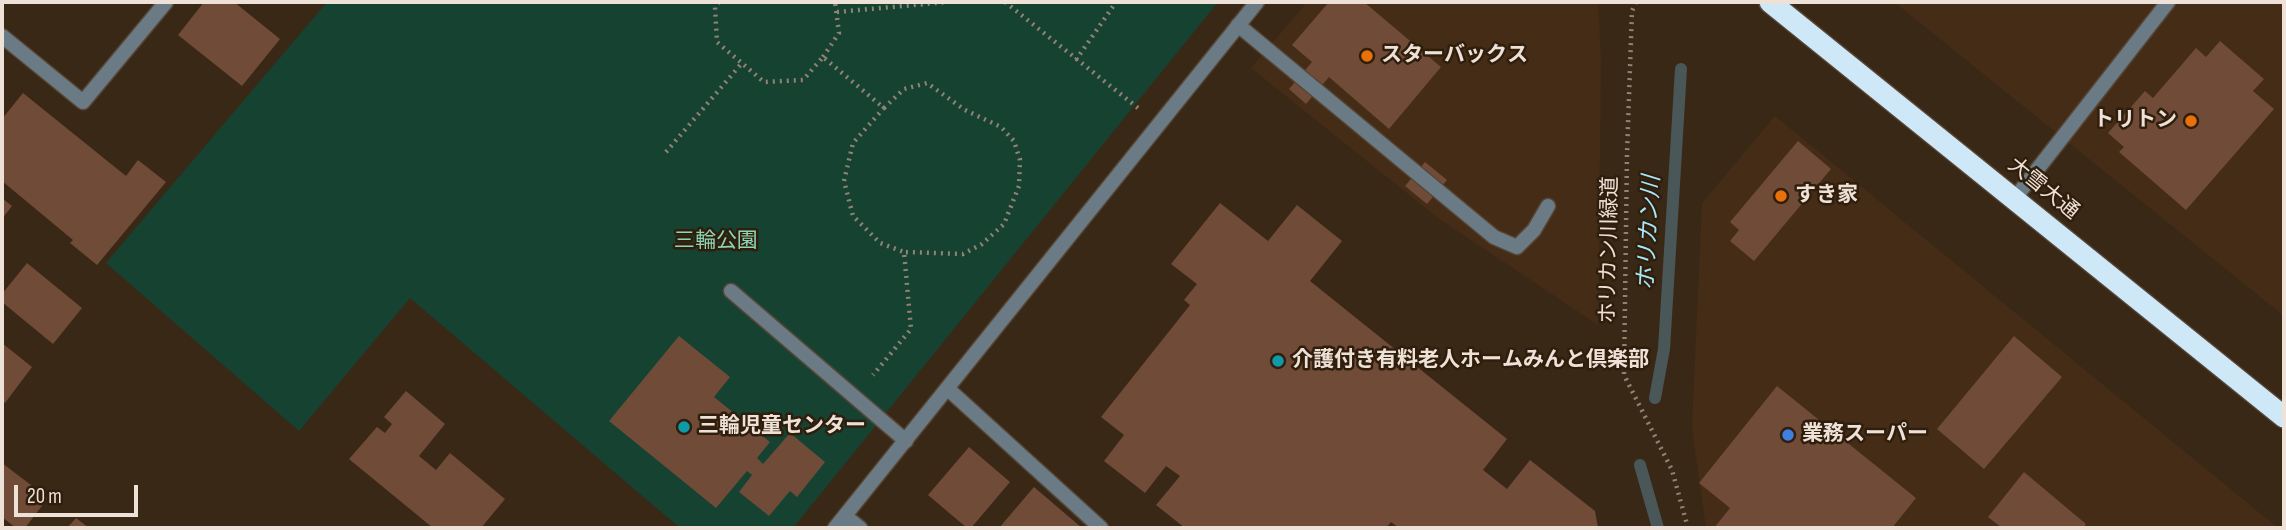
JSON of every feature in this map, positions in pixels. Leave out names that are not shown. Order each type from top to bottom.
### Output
[{"type":"highway","name":"大雪大通","points":[[1770,2],[2284,417]]},
{"type":"street","points":[[2,36],[83,102],[166,2]]},
{"type":"street","points":[[835,528],[1257,2]]},
{"type":"street","points":[[2015,198],[2168,2]]},
{"type":"street","points":[[1238,24],[1494,237],[1517,247],[1534,230],[1548,206]]},
{"type":"street","points":[[731,291],[906,441]]},
{"type":"street","points":[[948,389],[1101,528]]},
{"type":"street","points":[[845,516],[860,528]]},
{"type":"path","points":[[719,2],[715,7],[718,42],[764,82],[803,80],[839,33],[835,2]]},
{"type":"path","points":[[837,12],[947,2]]},
{"type":"path","points":[[1005,2],[1158,124]]},
{"type":"path","points":[[1076,60],[1116,2]]},
{"type":"path","name":"ホリカン川緑道","points":[[1636,2],[1632,11],[1624,375],[1672,470],[1688,528]]},
{"type":"path","points":[[822,57],[884,108]]},
{"type":"path","points":[[666,152],[741,63]]},
{"type":"path","points":[[927,83],[965,110],[1001,127],[1014,141],[1020,160],[1019,186],[1004,224],[982,244],[963,254],[904,252],[880,243],[853,216],[844,181],[853,143],[904,89],[927,83]]},
{"type":"path","points":[[854,397],[912,329],[904,252]]},
{"type":"shaded area","points":[[1307,2],[1598,2],[1601,60],[1598,325],[1438,218],[1251,68]]},
{"type":"shaded area","points":[[1894,2],[2284,2],[2284,316]]},
{"type":"shaded area","points":[[1775,116],[2278,528],[1706,528],[1692,428],[1702,203]]},
{"type":"green space","name":"三輪公園","points":[[327,2],[1218,2],[793,528],[680,528],[410,298],[299,431],[106,263]]},
{"type":"building","points":[[204,2],[234,2],[280,39],[242,86],[178,35]]},
{"type":"building","name":"スターバックス","points":[[1329,2],[1364,2],[1441,67],[1389,129],[1329,77],[1306,104],[1289,89],[1312,62],[1292,45]]},
{"type":"building","name":"トリトン","points":[[2220,41],[2264,79],[2253,91],[2274,109],[2186,210],[2119,152],[2124,147],[2108,133],[2145,91],[2153,98],[2196,48],[2206,57]]},
{"type":"building","points":[[23,93],[126,176],[138,160],[166,182],[97,265],[70,243],[73,240],[2,181],[2,119]]},
{"type":"building","name":"すき家","points":[[1798,141],[1831,169],[1754,261],[1730,241],[1739,230],[1730,222]]},
{"type":"building","points":[[1425,162],[1447,180],[1427,204],[1405,186]]},
{"type":"building","points":[[2,198],[12,206],[2,219]]},
{"type":"building","name":"介護付き有料老人ホームみんと倶楽部","points":[[1220,203],[1268,241],[1297,205],[1342,241],[1310,281],[1507,439],[1483,470],[1507,489],[1530,460],[1595,511],[1598,528],[1399,528],[1391,522],[1386,528],[1185,528],[1156,505],[1180,476],[1166,466],[1145,493],[1104,461],[1124,435],[1101,417],[1190,305],[1184,300],[1197,284],[1171,264]]},
{"type":"building","points":[[27,263],[82,308],[53,344],[2,302],[2,294]]},
{"type":"building","name":"三輪児童センター","points":[[679,336],[730,377],[714,397],[770,442],[757,458],[763,464],[790,433],[825,462],[797,497],[790,491],[769,516],[739,492],[752,475],[747,471],[716,508],[609,421]]},
{"type":"building","points":[[2014,336],[2062,377],[1984,469],[1937,429]]},
{"type":"building","points":[[2,343],[32,367],[5,403],[2,401]]},
{"type":"building","name":"業務スーパー","points":[[1777,386],[1916,498],[1892,528],[1714,528],[1730,508],[1699,483]]},
{"type":"building","points":[[406,391],[445,424],[419,456],[436,470],[450,453],[505,499],[481,528],[433,528],[349,459],[377,427],[385,433],[392,424],[384,417]]},
{"type":"building","points":[[969,447],[1010,482],[971,528],[967,528],[928,495]]},
{"type":"building","points":[[2,463],[48,498],[25,528],[16,528],[2,517]]},
{"type":"building","points":[[2024,472],[2086,524],[2083,528],[2002,528],[1988,517]]},
{"type":"building","points":[[1034,487],[1082,528],[999,528]]},
{"type":"building","points":[[76,518],[89,528],[67,528]]},
{"type":"waterway","name":"ホリカン川","points":[[1655,398],[1664,349],[1681,69]]},
{"type":"waterway","name":"ホリカン川","points":[[1640,465],[1658,528]]},
{"type":"place","name":"スターバックス","points":[[1367,56]]},
{"type":"place","name":"トリトン","points":[[2191,121]]},
{"type":"place","name":"すき家","points":[[1781,196]]},
{"type":"place","name":"介護付き有料老人ホームみんと倶楽部","points":[[1278,361]]},
{"type":"place","name":"三輪児童センター","points":[[684,427]]},
{"type":"place","name":"業務スーパー","points":[[1788,435]]}]
